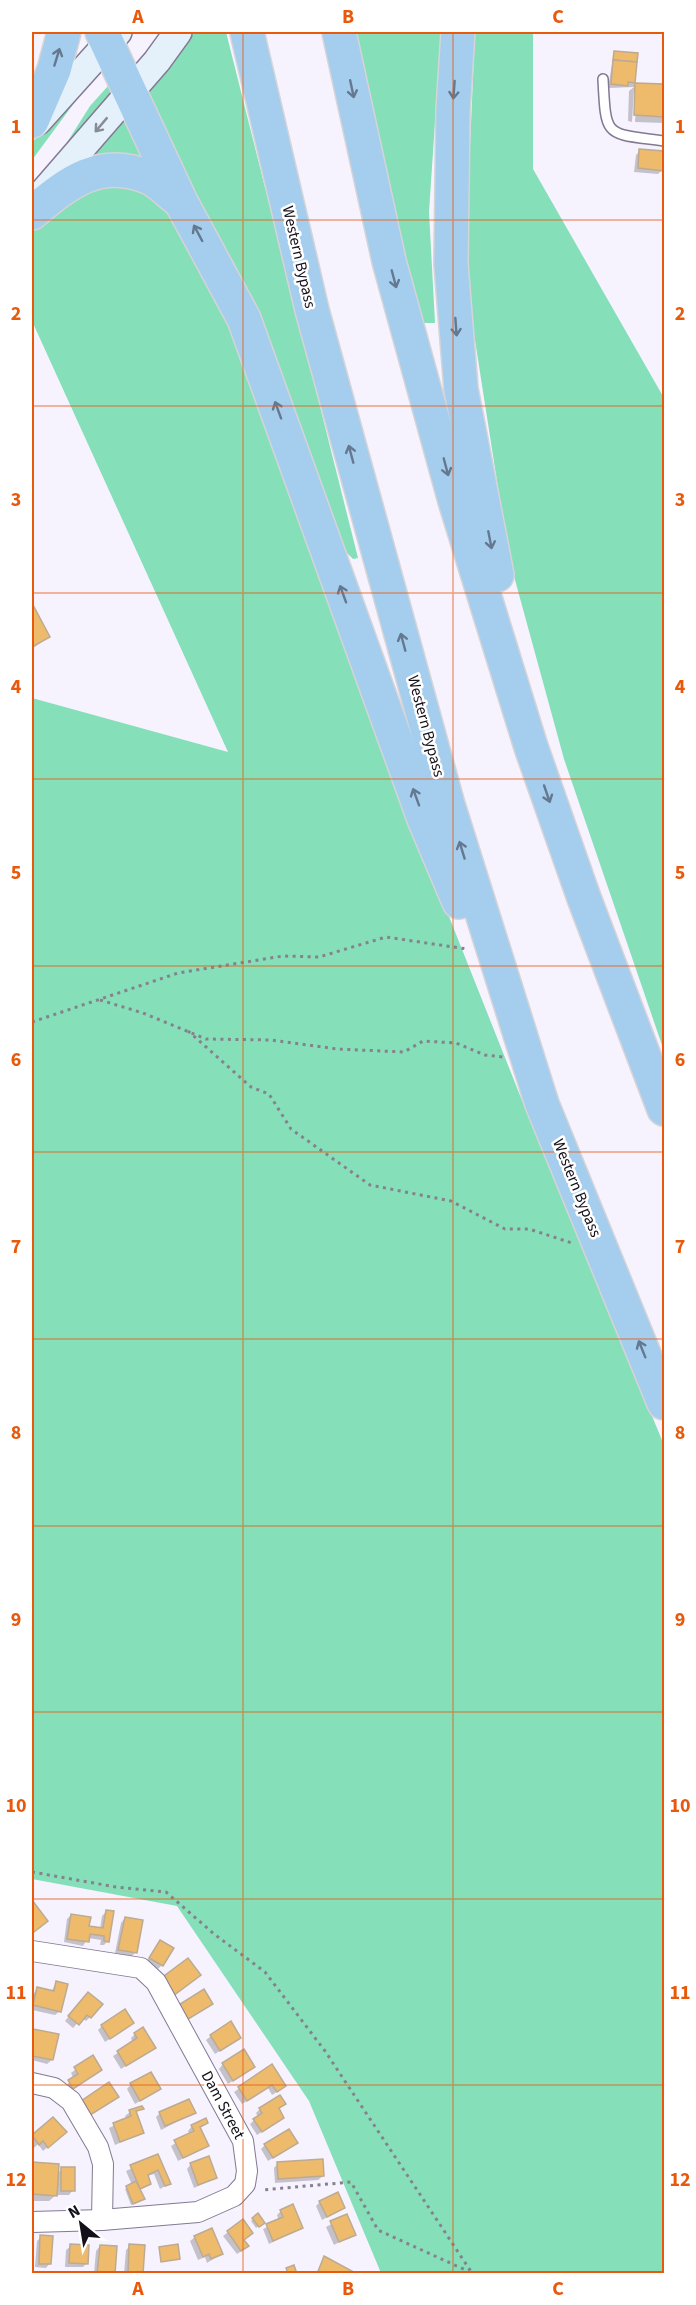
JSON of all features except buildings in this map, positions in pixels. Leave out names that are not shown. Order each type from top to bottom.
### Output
[{"type":"highway","points":[[32,121],[54,70],[64,32]]},
{"type":"highway","points":[[339,32],[389,261],[456,501],[531,747],[584,898],[664,1109]]},
{"type":"highway","points":[[458,32],[453,110],[452,264],[461,389],[531,747]]},
{"type":"highway","points":[[109,35],[129,91],[181,202],[244,319],[424,819],[542,1104]]},
{"type":"highway","name":"Western Bypass","points":[[249,43],[312,310],[448,805],[542,1104],[664,1403]]},
{"type":"highway","points":[[32,213],[74,179],[92,172],[121,170],[151,178],[181,202]]},
{"type":"main road","points":[[32,206],[178,32]]},
{"type":"main road","points":[[32,128],[109,35]]},
{"type":"street","name":"Dam Street","points":[[32,1951],[141,1968],[156,1982],[243,2141],[247,2171],[244,2184],[239,2192]]},
{"type":"street","points":[[32,2082],[54,2088],[71,2101],[98,2147],[103,2164],[102,2220]]},
{"type":"street","points":[[32,2222],[102,2220],[198,2212],[224,2202],[239,2192]]},
{"type":"lane","points":[[603,79],[605,120],[608,127],[614,132],[631,137],[664,141]]},
{"type":"path","points":[[32,1022],[178,973],[283,956],[319,957],[386,937],[478,950]]},
{"type":"path","points":[[98,999],[143,1012],[206,1039],[271,1040],[361,1051],[404,1052],[423,1041],[456,1043],[485,1055],[524,1059]]},
{"type":"path","points":[[188,1031],[251,1087],[269,1094],[291,1129],[370,1185],[452,1201],[505,1229],[528,1229],[602,1251]]},
{"type":"path","points":[[32,1872],[116,1887],[166,1892],[214,1934],[265,1972],[325,2050],[472,2273]]},
{"type":"path","points":[[239,2192],[351,2182],[378,2230],[472,2273]]},
{"type":"green space","points":[[195,32],[226,32],[358,558],[353,559],[344,550],[143,99]]},
{"type":"green space","points":[[355,32],[441,32],[429,212],[435,323],[421,323]]},
{"type":"green space","points":[[475,32],[533,32],[533,169],[664,398],[664,1051],[564,759],[509,558],[472,321],[466,238]]},
{"type":"green space","points":[[100,68],[32,160],[32,143],[69,96]]},
{"type":"green space","points":[[108,86],[113,98],[44,179],[90,106]]},
{"type":"green space","points":[[120,114],[153,169],[81,163]]},
{"type":"green space","points":[[106,182],[132,186],[168,208],[215,289],[243,354],[390,768],[527,1113],[664,1445],[664,2273],[381,2273],[309,2101],[177,1906],[32,1879],[32,698],[228,752],[32,321],[32,233],[53,209]]}]
